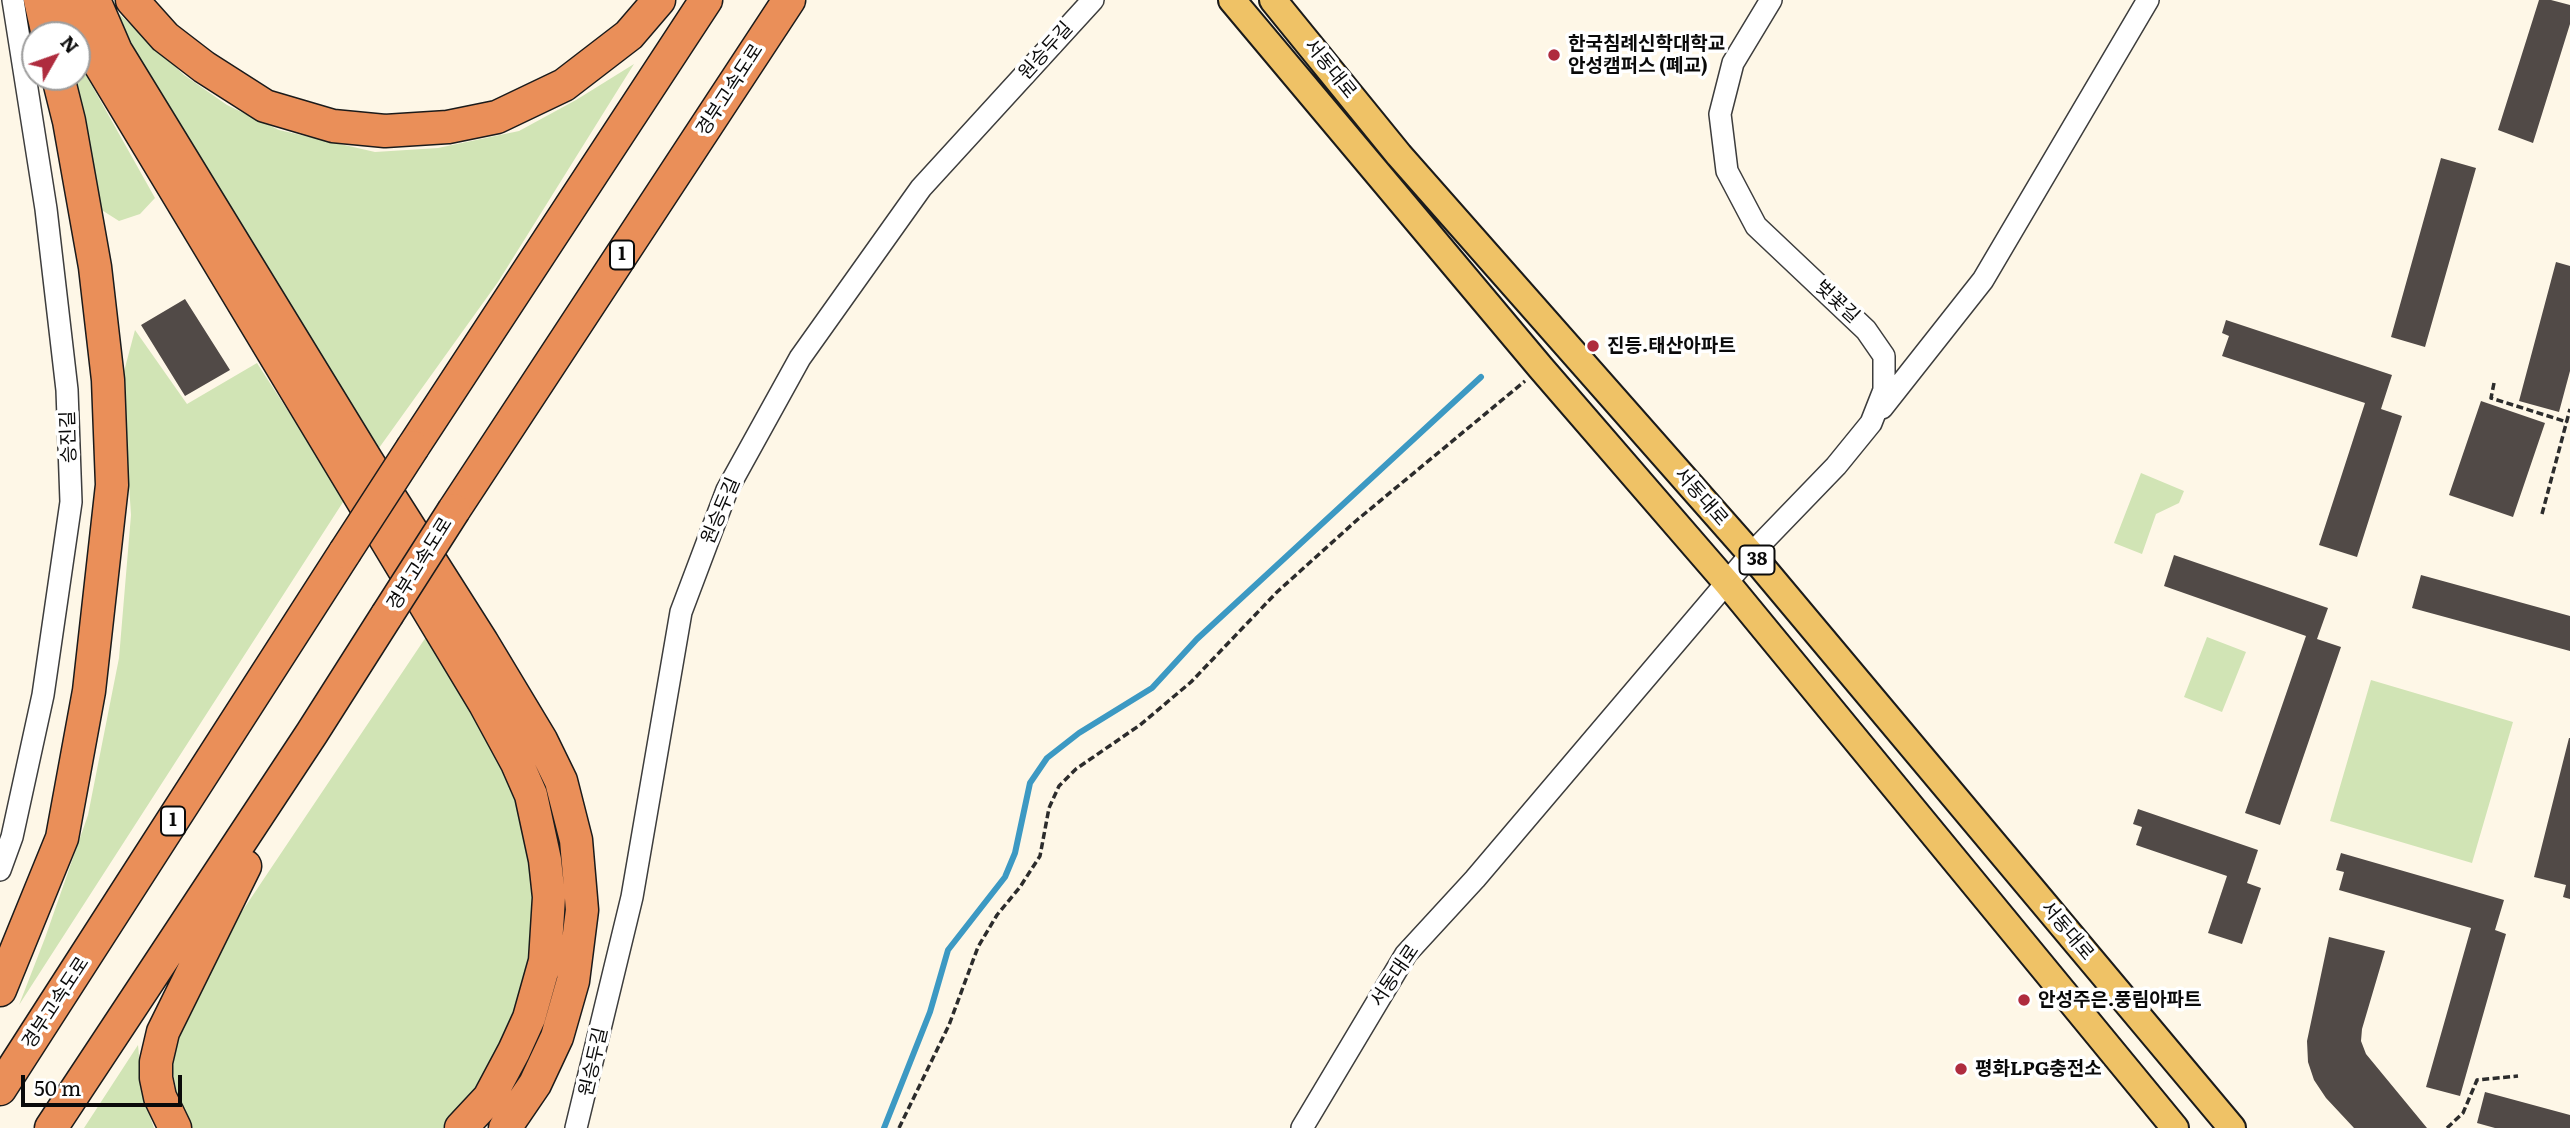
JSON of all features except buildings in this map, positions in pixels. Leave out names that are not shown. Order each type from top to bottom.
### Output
[{"type":"highway","points":[[40,0],[45,21]]},
{"type":"highway","points":[[65,0],[73,20],[485,704],[531,795],[545,860],[549,897],[545,961],[528,1018],[514,1051],[489,1098],[461,1128]]},
{"type":"highway","points":[[94,0],[116,51],[367,461],[482,642],[541,740],[561,781],[576,840],[582,910],[573,981],[551,1049],[535,1084],[505,1128]]},
{"type":"highway","points":[[132,0],[164,37],[204,67],[265,106],[333,126],[385,131],[448,127],[497,117],[564,85],[629,35],[659,0]]},
{"type":"highway","name":"경부고속도로","points":[[0,1089],[413,447],[706,0]]},
{"type":"highway","name":"경부고속도로","points":[[51,1128],[312,733],[454,510],[789,0]]},
{"type":"highway","points":[[0,990],[62,838],[89,691],[112,485],[108,380],[95,267],[62,91]]},
{"type":"highway","points":[[175,1128],[160,1097],[156,1078],[156,1062],[163,1032],[312,733]]},
{"type":"main road","name":"서동대로","points":[[1232,0],[1541,368],[1727,583],[2175,1128]]},
{"type":"main road","name":"서동대로","points":[[1273,0],[1399,155],[1751,554],[2232,1128]]},
{"type":"street","name":"승진길","points":[[0,870],[12,837],[43,695],[71,502],[67,390],[48,222],[13,0]]},
{"type":"street","name":"원승두길","points":[[576,1128],[632,897],[681,612],[727,490],[800,358],[921,188],[1093,0]]},
{"type":"street","name":"벚꽃길","points":[[1727,583],[1751,554],[1836,466],[1871,423],[1884,390],[1884,356],[1866,330],[1756,226],[1727,172],[1720,114],[1733,63],[1771,0]]},
{"type":"street","points":[[1871,423],[1983,280],[2148,0]]},
{"type":"street","name":"서동대로","points":[[1302,1128],[1406,954],[1475,879],[1727,583]]},
{"type":"path","points":[[899,1128],[949,1025],[978,947],[997,915],[1040,856],[1049,808],[1059,786],[1076,769],[1140,725],[1191,682],[1277,592],[1347,528],[1541,368]]},
{"type":"path","points":[[2494,383],[2491,398],[2567,422]]},
{"type":"path","points":[[2542,514],[2570,409]]},
{"type":"path","points":[[2448,1128],[2463,1113],[2477,1080],[2518,1076]]},
{"type":"green space","points":[[115,10],[184,75],[227,105],[279,130],[375,152],[438,148],[519,131],[634,64],[498,282],[379,448],[145,69]]},
{"type":"green space","points":[[91,84],[155,198],[140,214],[119,221],[97,207],[73,91],[91,91]]},
{"type":"green space","points":[[135,330],[187,404],[257,363],[345,499],[19,1005],[88,815],[119,658],[131,515],[122,379]]},
{"type":"green space","points":[[2141,473],[2184,491],[2179,503],[2156,514],[2142,554],[2114,543]]},
{"type":"green space","points":[[426,637],[473,712],[515,789],[531,852],[533,948],[524,1004],[494,1063],[446,1128],[189,1128],[182,1118],[173,1073],[174,1024],[194,983]]},
{"type":"green space","points":[[2207,637],[2246,652],[2222,712],[2184,697]]},
{"type":"green space","points":[[2371,680],[2513,722],[2472,863],[2330,821]]},
{"type":"green space","points":[[138,1045],[143,1096],[154,1128],[84,1128]]},
{"type":"waterway","points":[[884,1128],[930,1012],[948,950],[1005,877],[1015,853],[1030,783],[1047,758],[1079,733],[1152,688],[1197,639],[1481,377]]},
{"type":"place","name":"한국침례신학대학교 안성캠퍼스 (폐교)","points":[[1554,55]]},
{"type":"place","name":"진등.태산아파트","points":[[1593,346]]},
{"type":"place","name":"안성주은.풍림아파트","points":[[2024,1000]]},
{"type":"place","name":"평화LPG충전소","points":[[1961,1069]]}]
